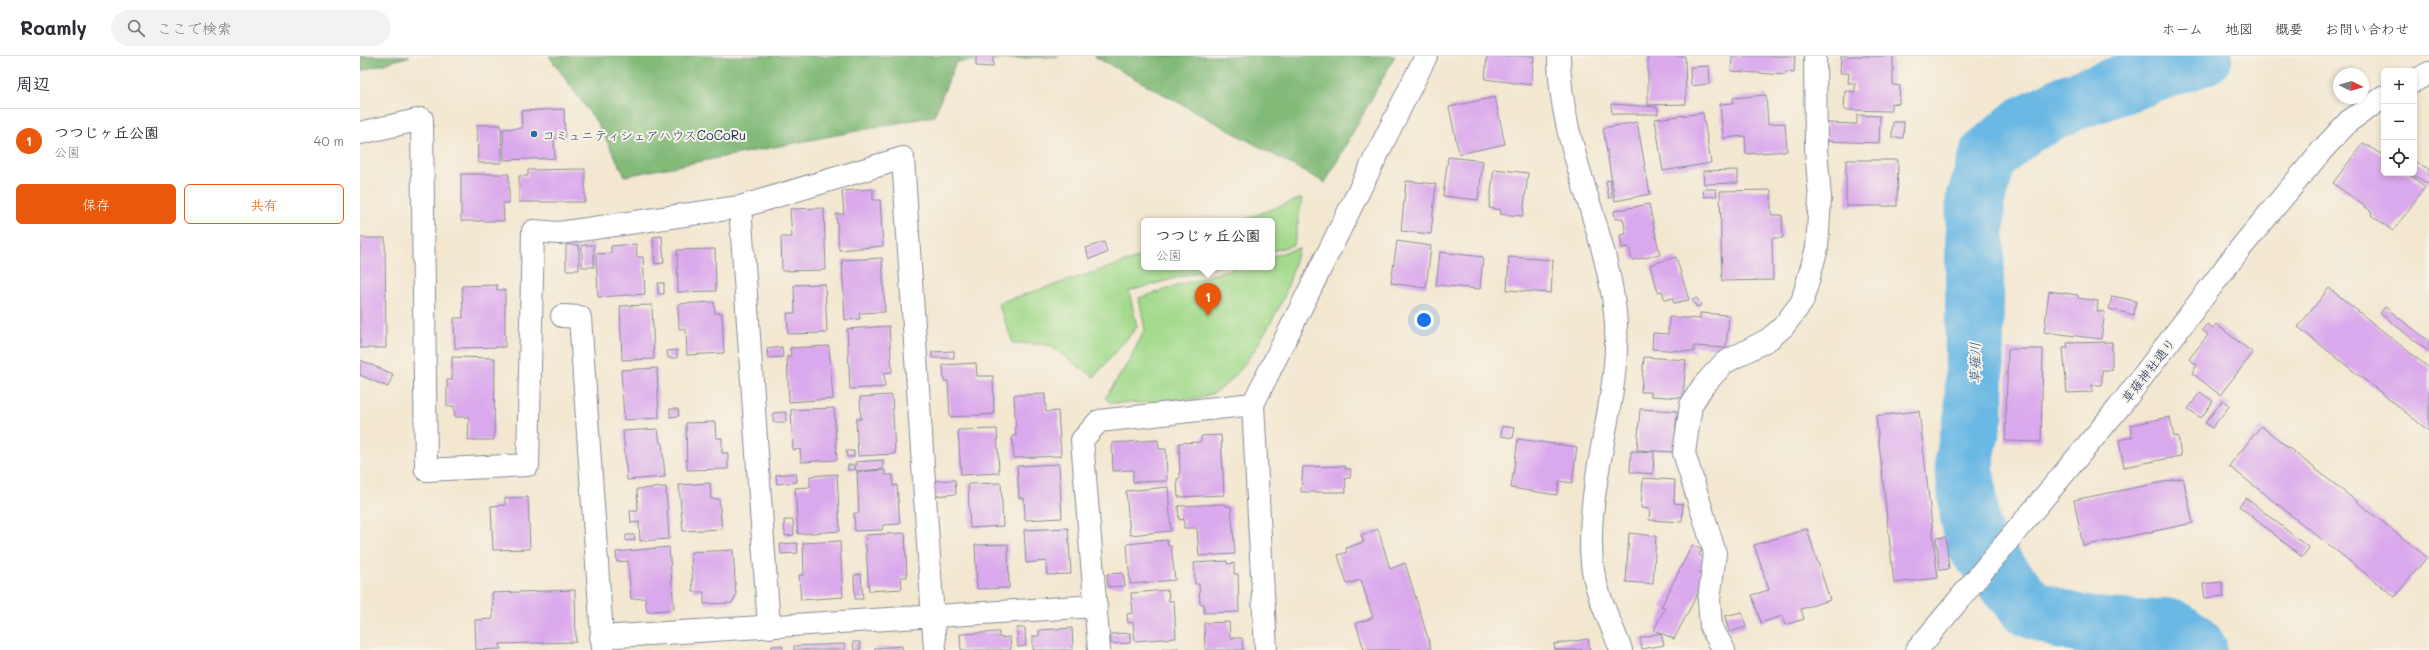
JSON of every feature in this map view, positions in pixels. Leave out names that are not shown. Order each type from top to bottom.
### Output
[{"type":"street","points":[[1266,650],[1253,404],[1426,56]]},
{"type":"street","points":[[1559,56],[1564,116],[1606,268],[1615,312],[1615,356],[1592,537],[1592,565],[1604,605],[1621,650]]},
{"type":"street","points":[[1724,650],[1711,627],[1709,600],[1715,553],[1684,453],[1691,405],[1703,386],[1724,363],[1769,339],[1783,327],[1802,302],[1817,248],[1820,198],[1816,149],[1815,56]]},
{"type":"street","points":[[2417,80],[2429,74]]},
{"type":"street","name":"草薙神社通り","points":[[1917,650],[2120,406],[2240,250],[2323,149],[2349,121],[2381,99]]},
{"type":"street","points":[[360,133],[422,119],[426,470],[528,464],[533,231],[559,233],[740,207],[903,158],[935,650]]},
{"type":"street","points":[[740,207],[769,627]]},
{"type":"street","points":[[562,316],[580,317],[602,643],[769,627],[1096,606]]},
{"type":"street","points":[[1099,650],[1082,440],[1099,421],[1253,404]]},
{"type":"green space","points":[[360,56],[410,56],[360,71]]},
{"type":"green space","points":[[549,56],[1059,56],[956,62],[934,116],[625,176],[598,124]]},
{"type":"green space","points":[[1094,56],[1395,56],[1325,183]]},
{"type":"green space","points":[[1302,198],[1294,245],[1275,250],[1275,218],[1248,218]]},
{"type":"green space","points":[[1299,248],[1284,297],[1260,341],[1242,368],[1232,379],[1211,394],[1187,400],[1148,403],[1110,403],[1105,398],[1129,361],[1145,329],[1139,298],[1228,270],[1275,270],[1275,255]]},
{"type":"green space","points":[[1141,257],[1141,270],[1205,270],[1129,291],[1137,327],[1094,377],[1049,345],[1013,343],[998,303]]},
{"type":"building","points":[[976,56],[993,56],[993,67],[976,66]]},
{"type":"building","points":[[1487,56],[1534,56],[1531,85],[1485,79]]},
{"type":"building","points":[[1648,56],[1685,56],[1686,104],[1648,105]]},
{"type":"building","points":[[1732,56],[1795,56],[1794,73],[1786,72],[1785,75],[1731,71]]},
{"type":"building","points":[[1841,56],[1893,56],[1893,85],[1900,86],[1899,104],[1891,103],[1891,111],[1844,110],[1845,91],[1855,92],[1855,83],[1848,83],[1849,73],[1840,73]]},
{"type":"building","points":[[1709,66],[1710,84],[1691,86],[1690,67]]},
{"type":"building","points":[[1766,95],[1768,124],[1785,123],[1787,151],[1746,154],[1745,136],[1723,138],[1720,104],[1733,103],[1733,98]]},
{"type":"building","points":[[1495,97],[1505,144],[1459,154],[1449,107]]},
{"type":"building","points":[[1611,104],[1657,107],[1658,114],[1612,114]]},
{"type":"building","name":"コミュニティシェアハウスCoCoRu","points":[[564,109],[565,138],[554,138],[555,158],[504,160],[503,129],[522,128],[521,111]]},
{"type":"building","points":[[1703,113],[1711,163],[1663,171],[1655,119]]},
{"type":"building","points":[[1857,115],[1880,116],[1879,143],[1825,141],[1826,123],[1857,124]]},
{"type":"building","points":[[1637,122],[1650,194],[1615,201],[1603,128]]},
{"type":"building","points":[[1893,122],[1904,122],[1903,138],[1892,137]]},
{"type":"building","points":[[477,125],[501,125],[502,163],[478,163]]},
{"type":"building","points":[[2363,143],[2381,154],[2381,176],[2411,176],[2425,187],[2393,231],[2371,215],[2372,212],[2333,183]]},
{"type":"building","points":[[1448,157],[1483,161],[1478,200],[1443,196]]},
{"type":"building","points":[[1846,160],[1898,160],[1897,206],[1846,206]]},
{"type":"building","points":[[2417,163],[2429,169],[2429,184],[2414,176],[2417,176]]},
{"type":"building","points":[[585,169],[585,202],[519,202],[519,176],[528,176],[528,170]]},
{"type":"building","points":[[1494,169],[1528,173],[1523,216],[1500,214],[1501,210],[1489,208]]},
{"type":"building","points":[[1738,170],[1738,183],[1704,184],[1703,171]]},
{"type":"building","points":[[461,174],[509,174],[509,203],[503,203],[504,221],[461,221]]},
{"type":"building","points":[[1610,180],[1612,198],[1609,198],[1606,181]]},
{"type":"building","points":[[1406,181],[1436,184],[1431,234],[1401,231]]},
{"type":"building","points":[[873,189],[873,200],[880,200],[883,246],[839,250],[836,214],[844,214],[842,191]]},
{"type":"building","points":[[1703,189],[1716,189],[1717,196],[1704,197]]},
{"type":"building","points":[[1771,190],[1771,215],[1782,215],[1783,238],[1772,238],[1773,280],[1722,281],[1720,191]]},
{"type":"building","points":[[1649,204],[1660,255],[1632,260],[1629,247],[1622,248],[1620,235],[1626,234],[1623,218],[1615,219],[1614,211]]},
{"type":"building","points":[[824,208],[826,270],[782,271],[781,237],[792,237],[790,209]]},
{"type":"building","points":[[662,236],[664,263],[655,264],[653,237]]},
{"type":"building","points":[[360,238],[385,238],[386,348],[360,348]]},
{"type":"building","points":[[1397,241],[1431,246],[1426,288],[1391,283]]},
{"type":"building","points":[[1104,242],[1107,253],[1089,259],[1086,248]]},
{"type":"building","points":[[636,244],[637,257],[643,257],[645,294],[598,297],[596,254],[611,253],[611,246]]},
{"type":"building","points":[[566,245],[579,245],[579,270],[566,270]]},
{"type":"building","points":[[582,245],[594,245],[594,267],[582,267]]},
{"type":"building","points":[[715,249],[716,291],[678,292],[677,250]]},
{"type":"building","points":[[1440,252],[1483,257],[1480,289],[1436,285]]},
{"type":"building","points":[[1509,257],[1553,260],[1551,293],[1507,290]]},
{"type":"building","points":[[1676,257],[1689,300],[1674,303],[1672,298],[1665,300],[1662,291],[1658,292],[1650,265]]},
{"type":"building","points":[[882,258],[885,312],[859,313],[860,319],[845,320],[842,260]]},
{"type":"building","points":[[658,283],[664,283],[664,294],[658,294]]},
{"type":"building","points":[[825,284],[827,333],[788,334],[787,313],[795,313],[794,285]]},
{"type":"building","points":[[497,285],[497,290],[505,290],[505,347],[455,348],[454,318],[463,318],[462,286]]},
{"type":"building","points":[[2329,288],[2429,368],[2429,431],[2298,327]]},
{"type":"building","points":[[2049,291],[2078,295],[2078,298],[2098,301],[2097,311],[2105,312],[2101,339],[2044,332]]},
{"type":"building","points":[[2112,296],[2136,301],[2134,315],[2109,309]]},
{"type":"building","points":[[1697,298],[1701,305],[1697,307],[1692,300]]},
{"type":"building","points":[[714,302],[715,313],[722,313],[724,353],[687,355],[686,329],[679,329],[678,304]]},
{"type":"building","points":[[652,305],[654,359],[622,360],[620,306]]},
{"type":"building","points":[[2385,307],[2429,341],[2429,352],[2380,313]]},
{"type":"building","points":[[1700,313],[1729,315],[1726,348],[1694,346],[1694,352],[1652,349],[1653,333],[1668,334],[1669,317],[1700,319]]},
{"type":"building","points":[[2207,324],[2213,328],[2216,324],[2253,353],[2220,395],[2192,373],[2197,365],[2189,359],[2208,335],[2202,330]]},
{"type":"building","points":[[889,326],[892,372],[884,373],[885,387],[850,389],[847,329]]},
{"type":"building","points":[[2112,342],[2112,370],[2102,370],[2102,385],[2092,385],[2092,392],[2067,393],[2063,348],[2068,348],[2067,343]]},
{"type":"building","points":[[829,346],[833,399],[789,402],[787,356],[791,356],[790,348]]},
{"type":"building","points":[[782,347],[783,357],[768,358],[767,349]]},
{"type":"building","points":[[2008,349],[2043,349],[2041,442],[2005,441]]},
{"type":"building","points":[[677,350],[677,358],[668,358],[667,351]]},
{"type":"building","points":[[954,351],[954,358],[932,358],[932,352]]},
{"type":"building","points":[[452,357],[495,358],[494,440],[468,440],[469,417],[455,417],[454,406],[447,406],[447,380],[452,380]]},
{"type":"building","points":[[1644,357],[1686,360],[1683,398],[1651,396],[1651,392],[1641,392]]},
{"type":"building","points":[[360,360],[393,374],[388,387],[360,375]]},
{"type":"building","points":[[976,363],[977,376],[993,376],[994,414],[950,417],[948,381],[944,381],[943,365]]},
{"type":"building","points":[[657,368],[659,418],[624,420],[621,370]]},
{"type":"building","points":[[2200,392],[2213,401],[2201,418],[2188,409]]},
{"type":"building","points":[[1045,394],[1046,412],[1058,411],[1061,456],[1014,458],[1012,436],[1016,436],[1014,395]]},
{"type":"building","points":[[892,395],[895,454],[858,456],[856,419],[861,419],[860,397]]},
{"type":"building","points":[[2223,400],[2230,405],[2212,428],[2205,423]]},
{"type":"building","points":[[834,408],[837,460],[801,462],[800,449],[793,450],[791,410]]},
{"type":"building","points":[[670,409],[678,409],[679,416],[670,417]]},
{"type":"building","points":[[1640,409],[1677,411],[1674,452],[1637,450]]},
{"type":"building","points":[[1919,411],[1938,578],[1894,583],[1876,416]]},
{"type":"building","points":[[786,412],[786,422],[773,422],[773,413]]},
{"type":"building","points":[[2170,417],[2174,437],[2178,436],[2181,456],[2124,467],[2119,440],[2132,437],[2130,425]]},
{"type":"building","points":[[715,422],[716,438],[722,438],[722,453],[728,453],[728,469],[687,470],[686,423]]},
{"type":"building","points":[[1502,426],[1515,428],[1513,438],[1501,436]]},
{"type":"building","points":[[2261,426],[2427,557],[2395,597],[2229,466]]},
{"type":"building","points":[[658,429],[660,443],[662,443],[665,477],[627,480],[623,431]]},
{"type":"building","points":[[997,429],[999,473],[961,475],[958,430]]},
{"type":"building","points":[[1221,435],[1224,495],[1178,497],[1177,479],[1180,478],[1179,443],[1201,442],[1201,436]]},
{"type":"building","points":[[1518,439],[1577,447],[1572,483],[1559,481],[1557,495],[1511,488]]},
{"type":"building","points":[[1158,440],[1159,449],[1166,449],[1167,481],[1133,482],[1133,470],[1113,471],[1112,443]]},
{"type":"building","points":[[846,451],[854,451],[854,457],[847,457]]},
{"type":"building","points":[[1631,451],[1654,452],[1653,474],[1630,472]]},
{"type":"building","points":[[883,460],[883,469],[856,471],[855,462]]},
{"type":"building","points":[[1059,464],[1062,518],[1025,520],[1024,498],[1019,498],[1017,466]]},
{"type":"building","points":[[848,465],[854,465],[854,470],[848,470]]},
{"type":"building","points":[[1345,466],[1345,469],[1351,469],[1350,478],[1345,478],[1346,492],[1301,492],[1303,467]]},
{"type":"building","points":[[885,470],[885,475],[893,475],[893,486],[897,485],[900,524],[883,525],[882,530],[855,531],[854,513],[859,513],[857,472]]},
{"type":"building","points":[[796,473],[797,482],[777,484],[776,475]]},
{"type":"building","points":[[837,474],[840,531],[798,534],[795,488],[810,487],[810,476]]},
{"type":"building","points":[[1643,478],[1675,480],[1674,503],[1683,504],[1682,522],[1649,520],[1650,509],[1641,508]]},
{"type":"building","points":[[2183,478],[2193,523],[2083,546],[2074,500]]},
{"type":"building","points":[[955,480],[956,494],[935,496],[934,481]]},
{"type":"building","points":[[710,483],[711,499],[719,499],[722,529],[683,531],[679,485]]},
{"type":"building","points":[[1001,483],[1003,526],[970,528],[968,484]]},
{"type":"building","points":[[666,487],[669,539],[640,541],[639,522],[631,523],[630,511],[638,511],[637,489]]},
{"type":"building","points":[[1168,487],[1171,531],[1130,535],[1126,491]]},
{"type":"building","points":[[528,497],[530,549],[493,550],[491,506],[505,505],[505,498]]},
{"type":"building","points":[[2246,498],[2309,548],[2302,557],[2239,506]]},
{"type":"building","points":[[1225,504],[1226,506],[1231,506],[1235,554],[1199,556],[1197,528],[1184,528],[1184,519],[1179,520],[1178,506]]},
{"type":"building","points":[[784,520],[793,520],[794,535],[785,536]]},
{"type":"building","points":[[1068,528],[1071,574],[1047,575],[1046,561],[1026,563],[1024,530]]},
{"type":"building","points":[[1378,529],[1390,569],[1405,563],[1431,648],[1425,650],[1364,650],[1356,623],[1373,618],[1361,580],[1347,584],[1338,555],[1347,552],[1346,548],[1364,542],[1361,535]]},
{"type":"building","points":[[1807,529],[1830,600],[1801,609],[1804,619],[1785,625],[1782,616],[1761,623],[1752,595],[1769,590],[1754,545]]},
{"type":"building","points":[[905,533],[907,577],[901,577],[902,589],[869,591],[865,535]]},
{"type":"building","points":[[1629,533],[1656,536],[1653,584],[1626,582]]},
{"type":"building","points":[[626,535],[634,535],[635,540],[626,541]]},
{"type":"building","points":[[1946,537],[1949,569],[1940,570],[1936,538]]},
{"type":"building","points":[[1167,540],[1168,546],[1171,546],[1175,580],[1130,584],[1127,544]]},
{"type":"building","points":[[840,541],[843,597],[801,600],[799,575],[804,575],[803,543]]},
{"type":"building","points":[[797,543],[798,553],[781,554],[780,544]]},
{"type":"building","points":[[1008,544],[1009,588],[977,589],[975,545]]},
{"type":"building","points":[[1692,545],[1702,550],[1699,555],[1707,559],[1700,573],[1707,576],[1674,639],[1654,630],[1665,608],[1661,607]]},
{"type":"building","points":[[669,547],[674,609],[647,612],[645,598],[631,599],[628,561],[617,562],[616,552]]},
{"type":"building","points":[[733,550],[736,596],[732,603],[704,604],[704,592],[693,592],[691,552]]},
{"type":"building","points":[[1227,561],[1227,564],[1234,563],[1234,574],[1238,574],[1239,612],[1204,613],[1204,604],[1200,604],[1199,584],[1195,584],[1194,563]]},
{"type":"building","points":[[1123,573],[1125,586],[1108,587],[1107,574]]},
{"type":"building","points":[[861,574],[863,599],[855,599],[854,575]]},
{"type":"building","points":[[2222,582],[2224,596],[2205,598],[2203,584]]},
{"type":"building","points":[[575,590],[576,642],[500,644],[501,649],[476,650],[475,620],[493,619],[492,593]]},
{"type":"building","points":[[1168,590],[1169,601],[1174,601],[1176,638],[1135,641],[1133,622],[1128,623],[1127,614],[1133,613],[1131,593]]},
{"type":"building","points":[[1742,612],[1746,627],[1729,632],[1725,616]]},
{"type":"building","points":[[1229,622],[1230,638],[1242,638],[1243,650],[1205,650],[1204,623]]},
{"type":"building","points":[[1017,628],[1025,628],[1026,646],[1018,647]]},
{"type":"building","points":[[1072,628],[1073,650],[1033,650],[1033,636],[1039,636],[1039,630]]},
{"type":"building","points":[[999,632],[999,638],[1010,637],[1011,650],[961,650],[960,634]]},
{"type":"building","points":[[1130,633],[1130,643],[1111,644],[1111,634]]},
{"type":"building","points":[[1661,633],[1664,645],[1642,649],[1640,638]]},
{"type":"building","points":[[1588,639],[1590,650],[1555,650],[1554,644]]},
{"type":"building","points":[[853,642],[860,642],[860,650],[854,650]]},
{"type":"building","points":[[845,644],[845,650],[794,650],[794,646]]},
{"type":"building","points":[[772,646],[782,646],[783,650],[772,650]]},
{"type":"building","points":[[902,646],[902,650],[875,650],[875,648]]},
{"type":"building","points":[[1179,648],[1179,650],[1162,650],[1162,649]]},
{"type":"waterway","name":"草薙川","points":[[2198,650],[2192,641],[2171,628],[2139,630],[2089,626],[2062,620],[2029,608],[1975,544],[1969,513],[1964,462],[1974,413],[1975,201],[1989,155],[2023,126],[2069,103],[2203,56]]},
{"type":"place","name":"コミュニティシェアハウスCoCoRu","points":[[534,134]]},
{"type":"place","name":"つつじヶ丘公園","points":[[1208,316]]}]
